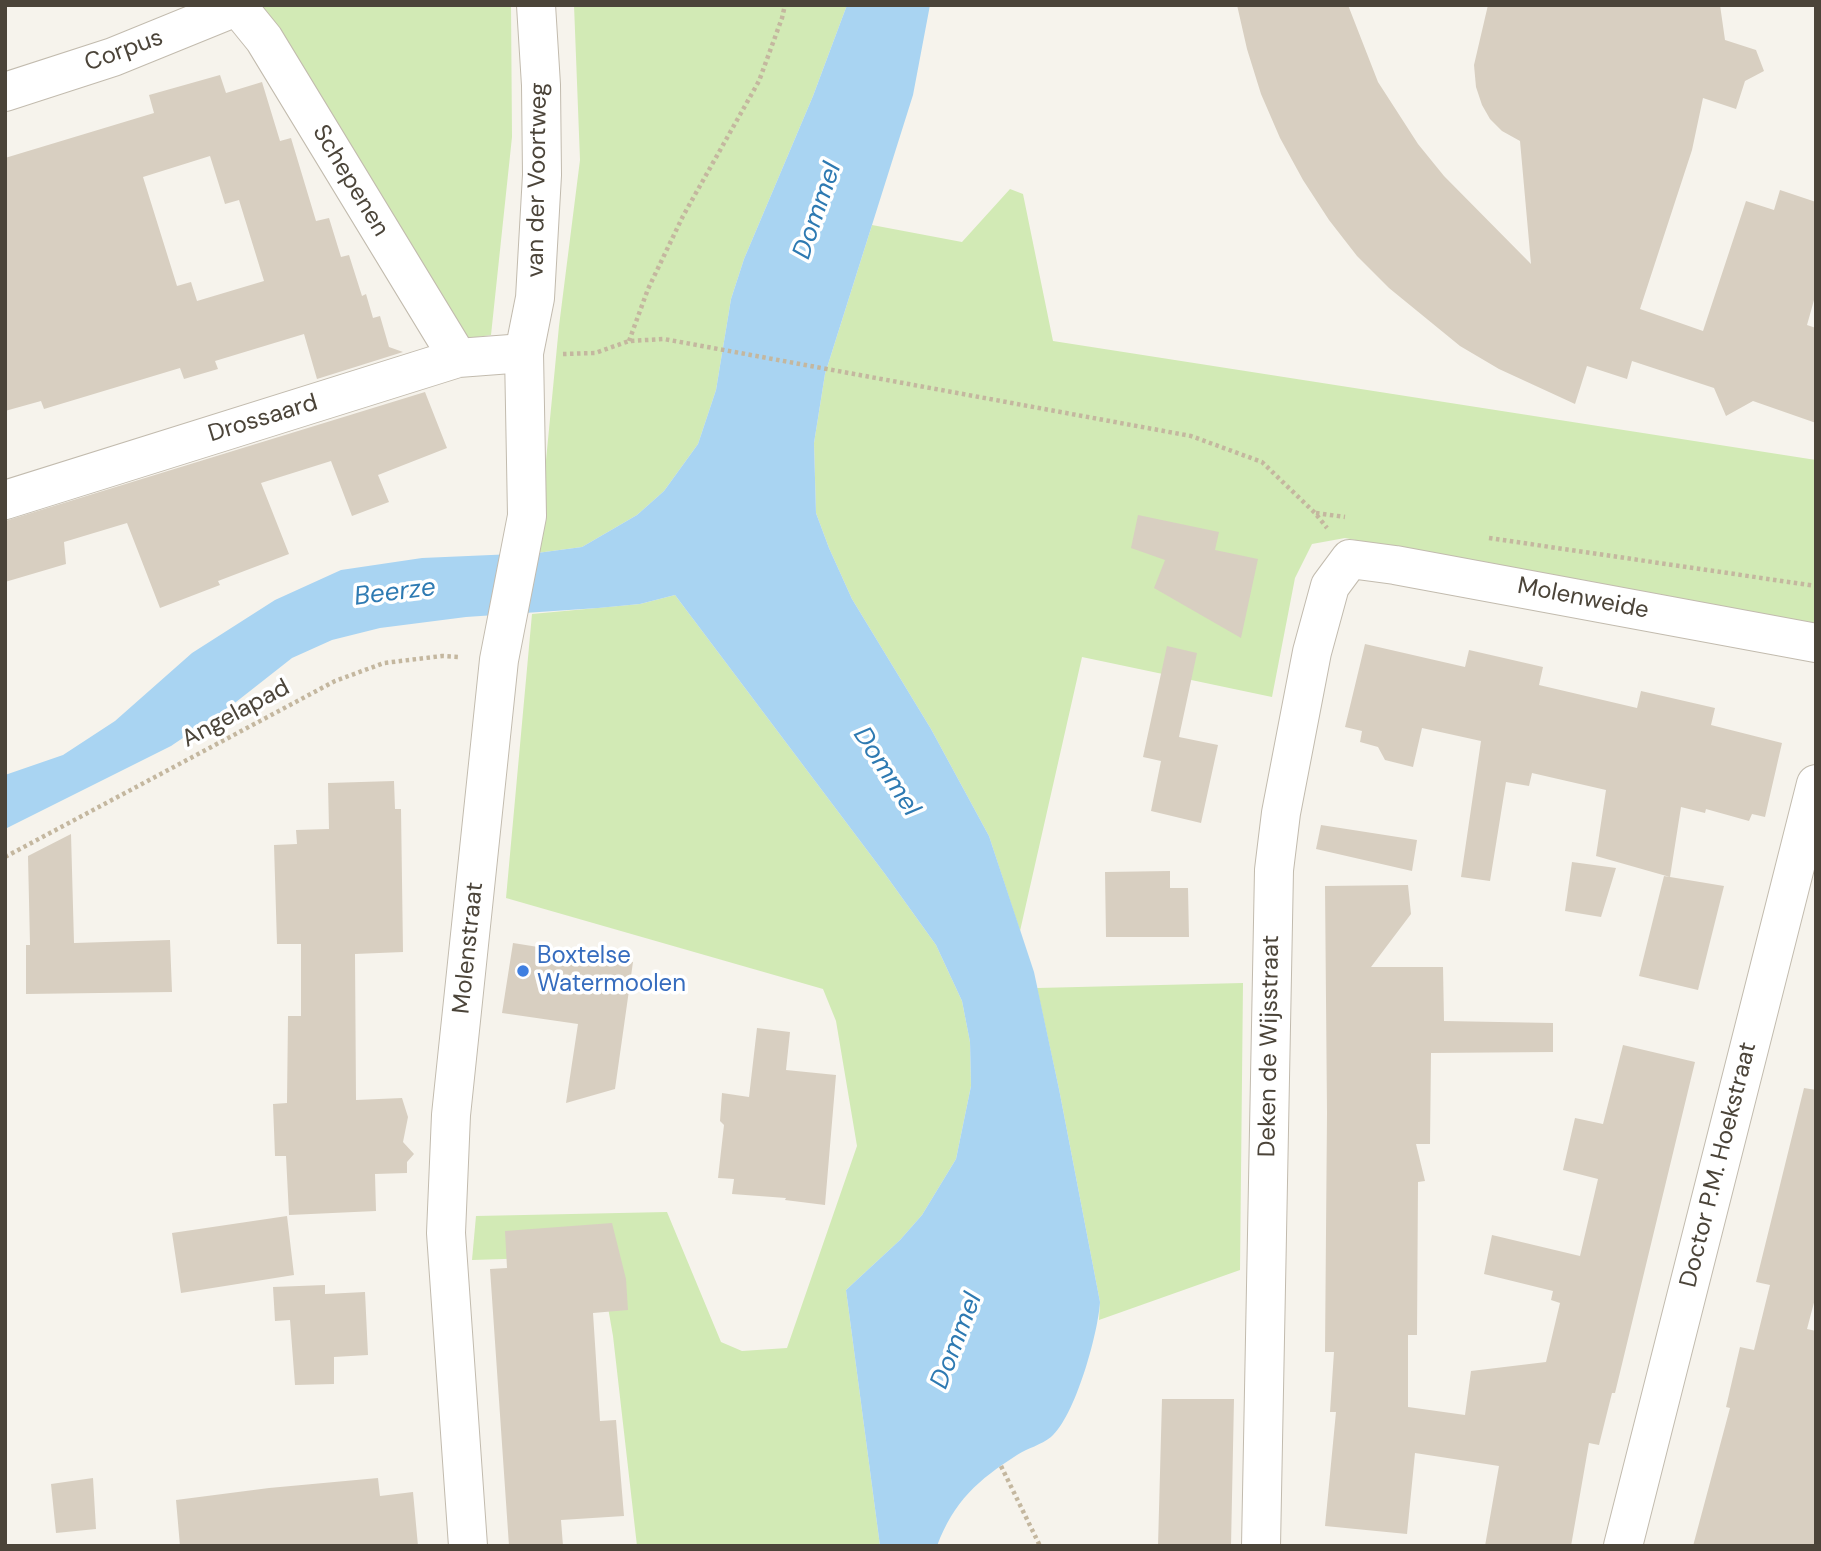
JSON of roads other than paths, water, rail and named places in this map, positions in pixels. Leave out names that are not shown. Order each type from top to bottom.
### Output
[{"type":"street","name":"van der Voortweg","points":[[524,353],[534,298],[542,175],[541,85],[536,5]]},
{"type":"street","name":"Corpus","points":[[5,92],[113,57],[239,6]]},
{"type":"street","name":"Schepenen","points":[[239,6],[264,39],[458,358]]},
{"type":"street","name":"Drossaard","points":[[5,500],[458,358],[524,353]]},
{"type":"street","name":"Molenstraat","points":[[468,1546],[446,1233],[451,1115],[499,660],[527,516],[524,353]]},
{"type":"street","name":"Molenweide","points":[[1350,559],[1409,567],[1816,643]]},
{"type":"street","name":"Deken de Wijsstraat","points":[[1261,1546],[1275,870],[1280,813],[1312,652],[1330,586],[1350,559]]},
{"type":"street","name":"Doctor P.M. Hoekstraat","points":[[1623,1546],[1816,784]]},
{"type":"water","points":[[847,5],[930,5],[913,95],[825,374],[814,443],[816,513],[852,599],[931,729],[989,836],[1034,972],[1100,1302],[1084,1374],[1060,1427],[1047,1440],[1017,1455],[979,1483],[951,1516],[937,1546],[880,1546],[846,1290],[900,1240],[922,1215],[956,1159],[971,1086],[970,1042],[962,1001],[936,945],[675,595],[640,604],[466,617],[380,628],[332,640],[292,658],[236,702],[171,746],[5,829],[5,775],[63,755],[115,721],[192,653],[275,600],[341,570],[422,558],[537,553],[582,547],[637,515],[664,491],[698,444],[716,390],[731,299],[744,259],[813,96]]},
{"type":"place","name":"Boxtelse Watermoolen","points":[[523,971]]},
{"type":"water label","name":"Dommel","points":[[818,211]]},
{"type":"water label","name":"Beerze","points":[[395,593]]},
{"type":"water label","name":"Dommel","points":[[886,772]]},
{"type":"water label","name":"Dommel","points":[[957,1341]]}]
